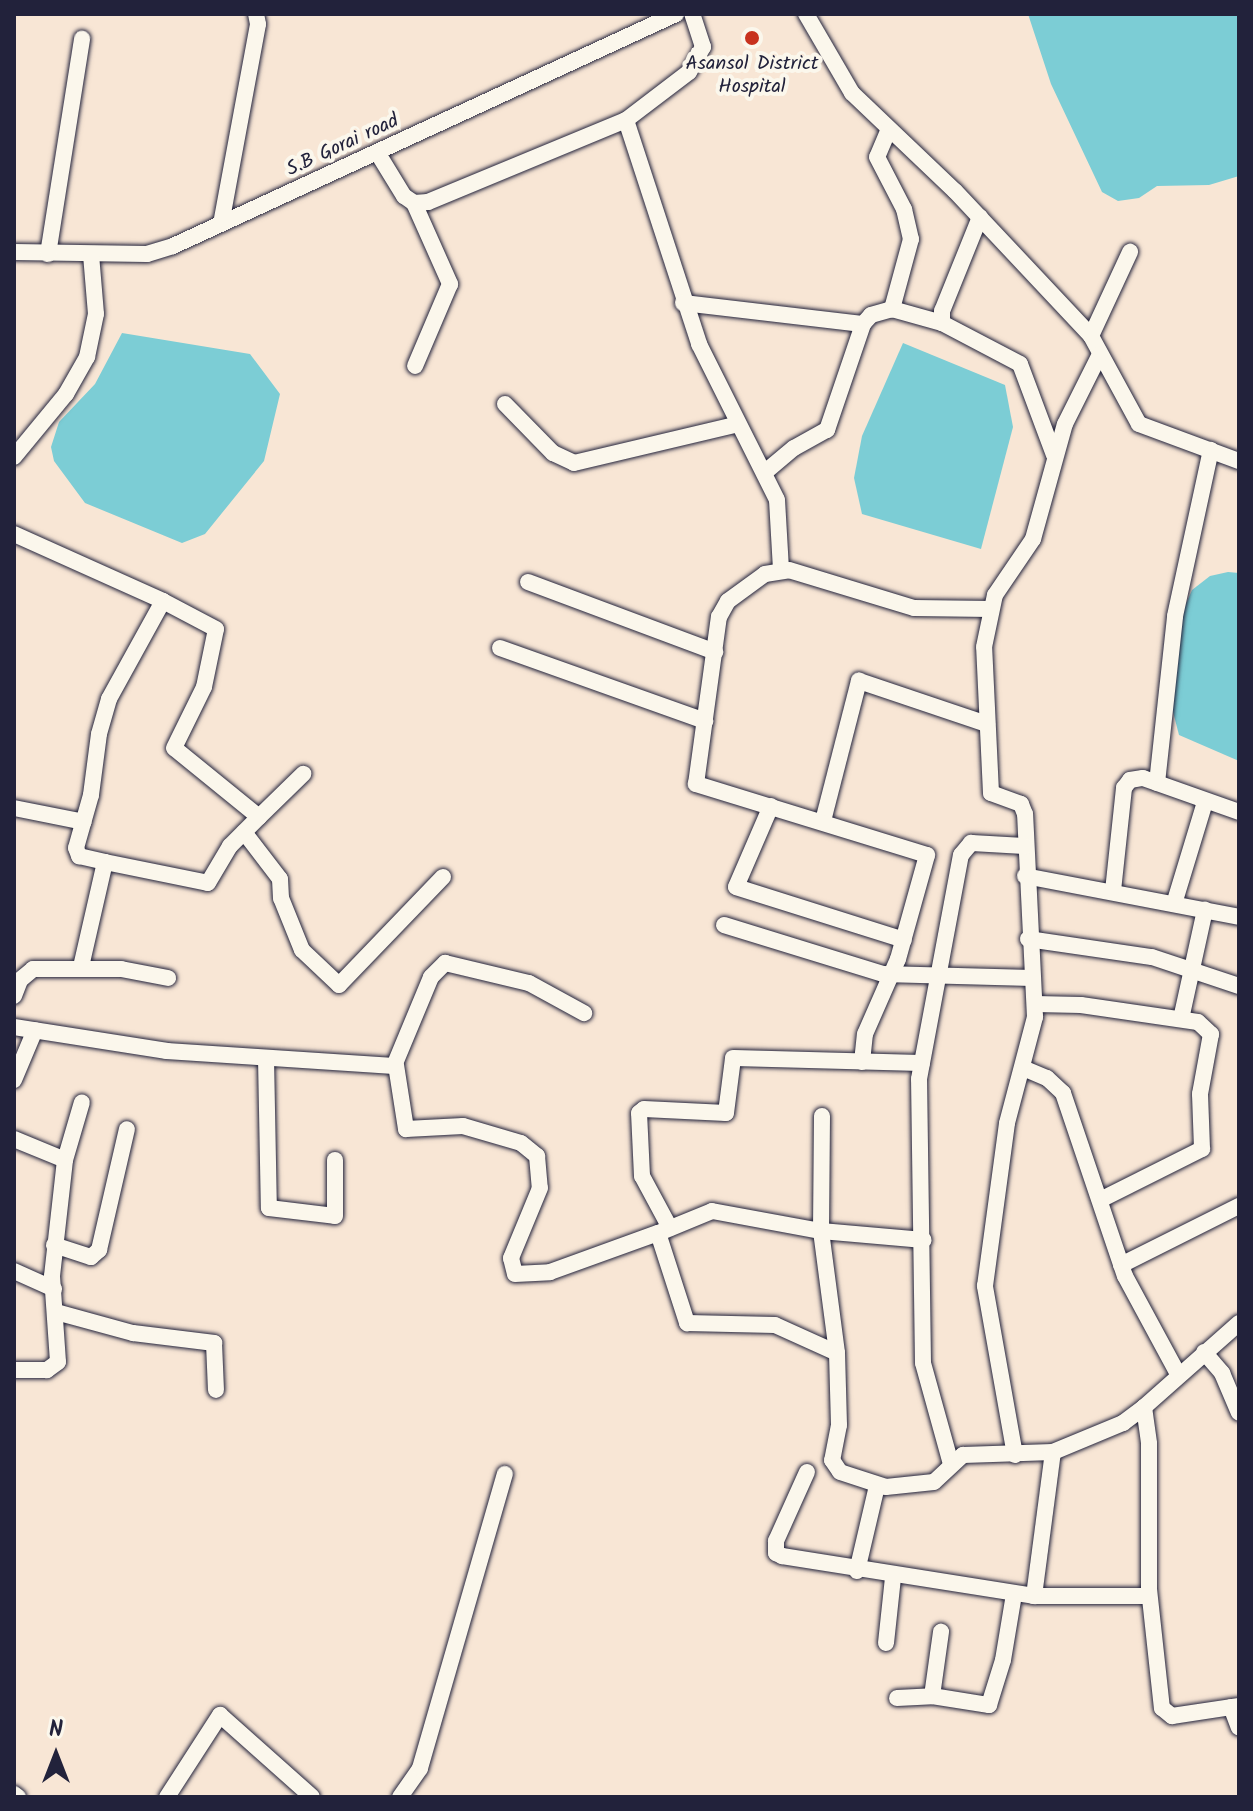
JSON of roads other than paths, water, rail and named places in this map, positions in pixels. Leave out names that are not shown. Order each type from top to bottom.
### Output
[{"type":"street","points":[[221,224],[258,24],[256,14]]},
{"type":"street","name":"S.B Gorai road","points":[[14,252],[147,254],[221,224],[676,14]]},
{"type":"street","points":[[414,203],[445,198],[626,120],[689,72],[703,47],[692,14]]},
{"type":"street","points":[[806,14],[836,74],[980,217],[1091,336],[1139,424],[1239,461]]},
{"type":"street","points":[[48,254],[82,39]]},
{"type":"street","points":[[626,120],[683,303],[735,425],[764,473],[780,520],[781,570]]},
{"type":"street","points":[[889,129],[877,157],[904,209],[911,239],[892,309]]},
{"type":"street","points":[[377,152],[414,203],[450,284],[415,366]]},
{"type":"street","points":[[942,323],[942,311],[980,217]]},
{"type":"street","points":[[1091,336],[1130,252]]},
{"type":"street","points":[[14,457],[66,394],[87,357],[96,314],[91,254]]},
{"type":"street","points":[[683,303],[863,324]]},
{"type":"street","points":[[764,473],[794,448],[827,430],[863,324],[871,315],[892,309],[942,323],[1020,364],[1054,455]]},
{"type":"street","points":[[1015,1455],[985,1286],[1007,1123],[1033,1037],[1035,1004],[1028,939],[1024,808],[991,793],[984,647],[991,609],[1005,576],[1033,539],[1054,455],[1100,354]]},
{"type":"street","points":[[505,404],[553,453],[574,463],[735,425]]},
{"type":"street","points":[[1157,783],[1175,616],[1211,450]]},
{"type":"street","points":[[14,534],[163,601],[216,629],[204,687],[174,748],[259,817]]},
{"type":"street","points":[[862,1062],[868,1026],[893,975],[904,940],[925,852],[696,784],[719,617],[728,601],[765,574],[781,570],[914,608],[991,609]]},
{"type":"street","points":[[528,582],[639,628],[715,652]]},
{"type":"street","points":[[163,601],[104,714],[76,853],[208,883],[244,832],[303,774]]},
{"type":"street","points":[[500,648],[705,721]]},
{"type":"street","points":[[823,821],[859,681],[987,724]]},
{"type":"street","points":[[1113,891],[1126,783],[1136,777],[1239,812]]},
{"type":"street","points":[[1174,904],[1205,802]]},
{"type":"street","points":[[771,806],[736,887],[904,940]]},
{"type":"street","points":[[14,808],[84,822]]},
{"type":"street","points":[[244,832],[280,879],[281,898],[302,950],[339,985],[443,877]]},
{"type":"street","points":[[951,1464],[923,1363],[924,1240],[916,1135],[922,1063],[965,847],[979,842],[1025,846]]},
{"type":"street","points":[[81,967],[105,862]]},
{"type":"street","points":[[1025,876],[1239,917]]},
{"type":"street","points":[[1181,1019],[1205,910]]},
{"type":"street","points":[[724,925],[893,975],[1032,978]]},
{"type":"street","points":[[1028,939],[1191,967],[1239,986]]},
{"type":"street","points":[[584,1013],[529,983],[439,965],[396,1065],[406,1129],[463,1126],[521,1143],[537,1156],[540,1188],[511,1258],[515,1274],[550,1272],[712,1211],[821,1231],[924,1240]]},
{"type":"street","points":[[14,996],[20,980],[33,969],[81,967],[168,978]]},
{"type":"street","points":[[1035,1004],[1181,1019],[1198,1022],[1211,1034],[1200,1094],[1202,1149],[1100,1200]]},
{"type":"street","points":[[14,1027],[167,1051],[396,1065]]},
{"type":"street","points":[[14,1080],[35,1030]]},
{"type":"street","points":[[266,1058],[269,1208],[335,1216],[335,1160]]},
{"type":"street","points":[[837,1353],[775,1325],[687,1323],[664,1230],[642,1176],[639,1113],[644,1109],[726,1113],[733,1058],[922,1063]]},
{"type":"street","points":[[1023,1068],[1047,1078],[1063,1093],[1121,1265],[1178,1374]]},
{"type":"street","points":[[14,1370],[54,1367],[59,1354],[54,1245],[65,1160],[82,1102]]},
{"type":"street","points":[[822,1116],[821,1231],[837,1353],[839,1425],[833,1466],[877,1486],[934,1482],[963,1455],[1053,1452],[1123,1423],[1239,1323]]},
{"type":"street","points":[[54,1245],[86,1257],[99,1250],[127,1129]]},
{"type":"street","points":[[14,1140],[65,1160]]},
{"type":"street","points":[[1121,1265],[1239,1206]]},
{"type":"street","points":[[14,1271],[54,1289]]},
{"type":"street","points":[[56,1312],[133,1333],[214,1343],[216,1390]]},
{"type":"street","points":[[1204,1352],[1222,1373],[1239,1413]]},
{"type":"street","points":[[1144,1407],[1149,1596],[1164,1712],[1172,1716],[1235,1706],[1239,1728]]},
{"type":"street","points":[[1034,1596],[1053,1452]]},
{"type":"street","points":[[807,1472],[776,1541],[776,1553],[857,1571],[1014,1594],[1149,1596]]},
{"type":"street","points":[[400,1797],[420,1768],[505,1474]]},
{"type":"street","points":[[857,1571],[877,1486]]},
{"type":"street","points":[[886,1643],[893,1577]]},
{"type":"street","points":[[897,1698],[932,1696],[989,1705],[1003,1660],[1014,1594]]},
{"type":"street","points":[[932,1696],[941,1632]]},
{"type":"street","points":[[167,1797],[220,1715],[307,1795]]},
{"type":"water","points":[[1028,14],[1239,14],[1239,176],[1209,185],[1157,186],[1139,198],[1118,201],[1102,192],[1051,84]]},
{"type":"water","points":[[122,333],[250,354],[280,394],[264,461],[205,534],[182,543],[85,503],[54,461],[51,447],[59,422],[95,384]]},
{"type":"water","points":[[903,343],[1005,385],[1013,427],[981,549],[862,514],[854,478],[862,436]]},
{"type":"water","points":[[1239,573],[1239,761],[1179,735],[1172,708],[1178,622],[1192,590],[1210,576]]},
{"type":"place","name":"Asansol District Hospital","points":[[752,38]]}]
